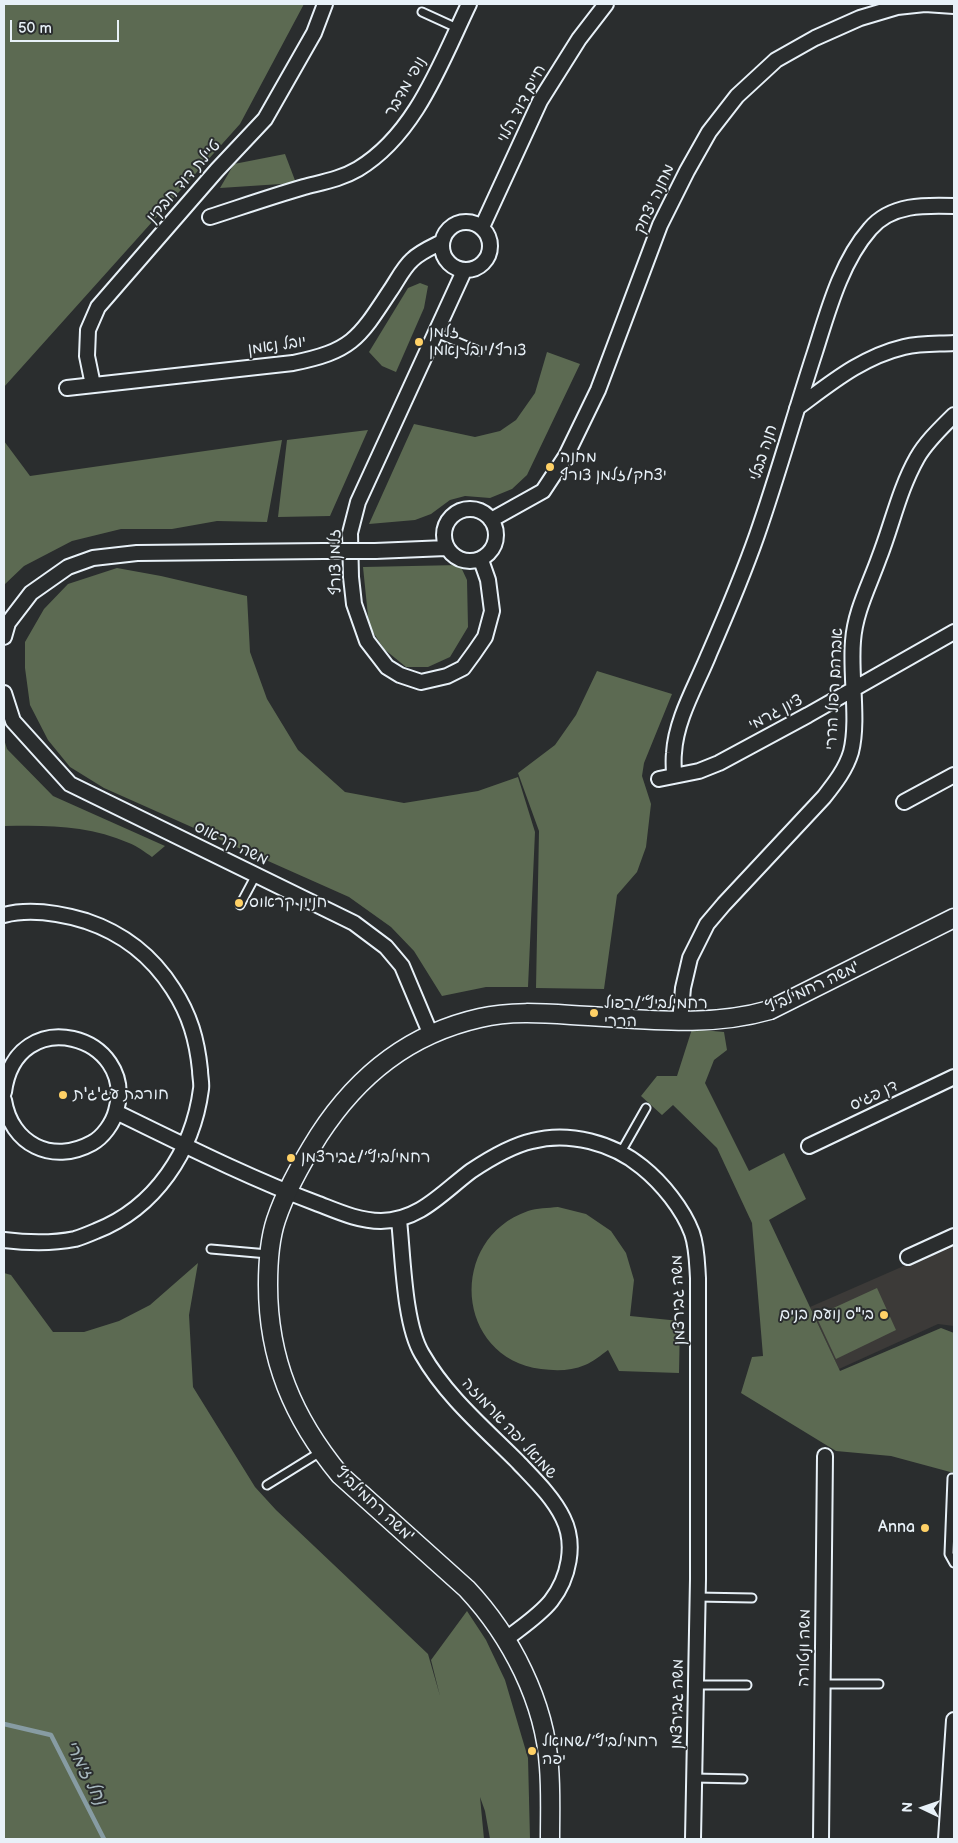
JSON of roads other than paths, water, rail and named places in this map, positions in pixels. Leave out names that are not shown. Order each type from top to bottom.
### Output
[{"type":"street","name":"טיילת דוד חבקין","points":[[93,386],[87,356],[88,330],[98,307],[216,170],[265,119],[314,33],[325,4]]},
{"type":"street","name":"נופי מדבר","points":[[210,217],[306,187],[336,180],[358,168],[380,152],[401,131],[419,106],[469,4]]},
{"type":"street","name":"חיים דוד הלוי","points":[[482,227],[540,101],[579,39],[606,4]]},
{"type":"street","name":"מחנה יצחק","points":[[491,520],[543,491],[566,456],[598,390],[660,225],[708,132],[737,96],[776,60],[815,38],[860,18],[897,7],[925,4],[954,6]]},
{"type":"street","name":"חנה בבלי","points":[[674,776],[674,754],[680,725],[757,535],[825,320],[838,286],[862,239],[872,226],[885,216],[913,206],[954,206]]},
{"type":"street","points":[[466,221],[474,222],[482,227],[489,236],[491,245],[487,260],[472,270],[464,271],[451,265],[445,259],[442,251],[442,242],[450,227],[466,221]]},
{"type":"street","name":"יובל נאמן","points":[[67,388],[293,363],[336,352],[353,341],[366,327],[412,260],[442,242]]},
{"type":"street","name":"זלמן צורף","points":[[464,271],[358,502],[350,533],[354,604],[367,642],[387,667],[400,675],[421,682],[447,676],[463,668],[485,637],[492,611],[488,580],[481,560]]},
{"type":"street","points":[[797,408],[862,362],[912,346],[954,344]]},
{"type":"street","name":"אברהם רפול הררי","points":[[680,1022],[683,988],[690,958],[708,924],[724,904],[824,797],[846,765],[851,751],[853,734],[852,658],[856,620],[906,480],[917,457],[929,441],[954,415]]},
{"type":"street","points":[[466,509],[476,509],[484,513],[491,520],[496,528],[494,546],[489,554],[481,560],[463,561],[455,557],[446,548],[444,530],[448,521],[457,512],[466,509]]},
{"type":"street","points":[[4,637],[8,624],[31,594],[68,567],[93,558],[137,553],[446,548]]},
{"type":"street","name":"ציון גרמי","points":[[659,778],[699,771],[719,763],[954,632]]},
{"type":"street","name":"משה קראוס","points":[[4,693],[13,721],[70,784],[354,923],[386,947],[402,966],[430,1035]]},
{"type":"street","points":[[904,802],[954,775]]},
{"type":"street","points":[[4,915],[33,912],[61,914],[103,926],[148,956],[165,976],[186,1011],[193,1029],[198,1052],[201,1088],[194,1121],[185,1146],[170,1173],[145,1202],[111,1225],[76,1239],[33,1244],[4,1240]]},
{"type":"street","name":"משה רחמילביץ'","points":[[550,1839],[549,1766],[545,1737],[539,1712],[530,1690],[505,1640],[484,1607],[467,1590],[340,1475],[322,1451],[294,1405],[284,1384],[270,1334],[267,1265],[275,1221],[287,1192],[310,1149],[353,1090],[366,1076],[393,1055],[430,1035],[461,1023],[504,1014],[559,1014],[680,1022],[727,1019],[770,1010],[954,918]]},
{"type":"street","points":[[4,1092],[6,1078],[13,1063],[23,1051],[44,1039],[59,1037],[74,1038],[89,1044],[102,1054],[112,1067],[118,1084],[116,1112],[102,1136],[93,1143],[73,1151],[52,1152],[37,1147],[18,1133],[10,1122],[4,1100]]},
{"type":"street","name":"דן פגיס","points":[[809,1146],[954,1077]]},
{"type":"street","name":"משה גבירצמן","points":[[116,1112],[185,1146],[287,1192],[362,1220],[399,1220],[422,1210],[471,1172],[511,1148],[532,1141],[551,1138],[574,1138],[621,1152],[648,1171],[674,1201],[692,1233],[698,1278],[697,1597],[693,1839]]},
{"type":"street","name":"שמואל יפה ארמוזה","points":[[399,1220],[409,1310],[413,1332],[421,1352],[435,1375],[450,1394],[536,1481],[563,1518],[569,1535],[570,1554],[560,1587],[544,1607],[505,1640]]},
{"type":"street","points":[[908,1257],[954,1236]]},
{"type":"street","name":"משה ונטורה","points":[[821,1839],[825,1456]]},
{"type":"street","points":[[946,1839],[951,1822],[954,1720]]},
{"type":"lane","points":[[422,12],[457,28]]},
{"type":"lane","points":[[436,333],[479,351]]},
{"type":"lane","points":[[240,904],[256,875]]},
{"type":"lane","points":[[621,1152],[646,1108]]},
{"type":"lane","points":[[211,1249],[269,1254]]},
{"type":"lane","points":[[267,1485],[322,1451]]},
{"type":"lane","points":[[952,1478],[949,1554],[954,1563]]},
{"type":"lane","points":[[697,1597],[752,1598]]},
{"type":"lane","points":[[822,1684],[879,1684]]},
{"type":"lane","points":[[696,1685],[746,1685]]},
{"type":"lane","points":[[694,1778],[742,1779]]},
{"type":"waterway","name":"נחל זימרי","points":[[4,1724],[51,1735],[104,1839]]},
{"type":"place","name":"זלמן צורף/יובל נאמן","points":[[419,342]]},
{"type":"place","name":"מחנה יצחק/זלמן צורף","points":[[550,467]]},
{"type":"place","name":"חניון קראוס","points":[[239,903]]},
{"type":"place","name":"רחמילביץ׳/רפול הררי","points":[[594,1013]]},
{"type":"place","name":"חורבת עג'ג'ת","points":[[63,1095]]},
{"type":"place","name":"רחמילביץ׳/גבירצמן","points":[[291,1158]]},
{"type":"place","name":"בי\"ס נועם בנים","points":[[884,1315]]},
{"type":"place","name":"Anna","points":[[925,1528]]},
{"type":"place","name":"רחמילביץ׳/שמואל יפה","points":[[532,1751]]}]
